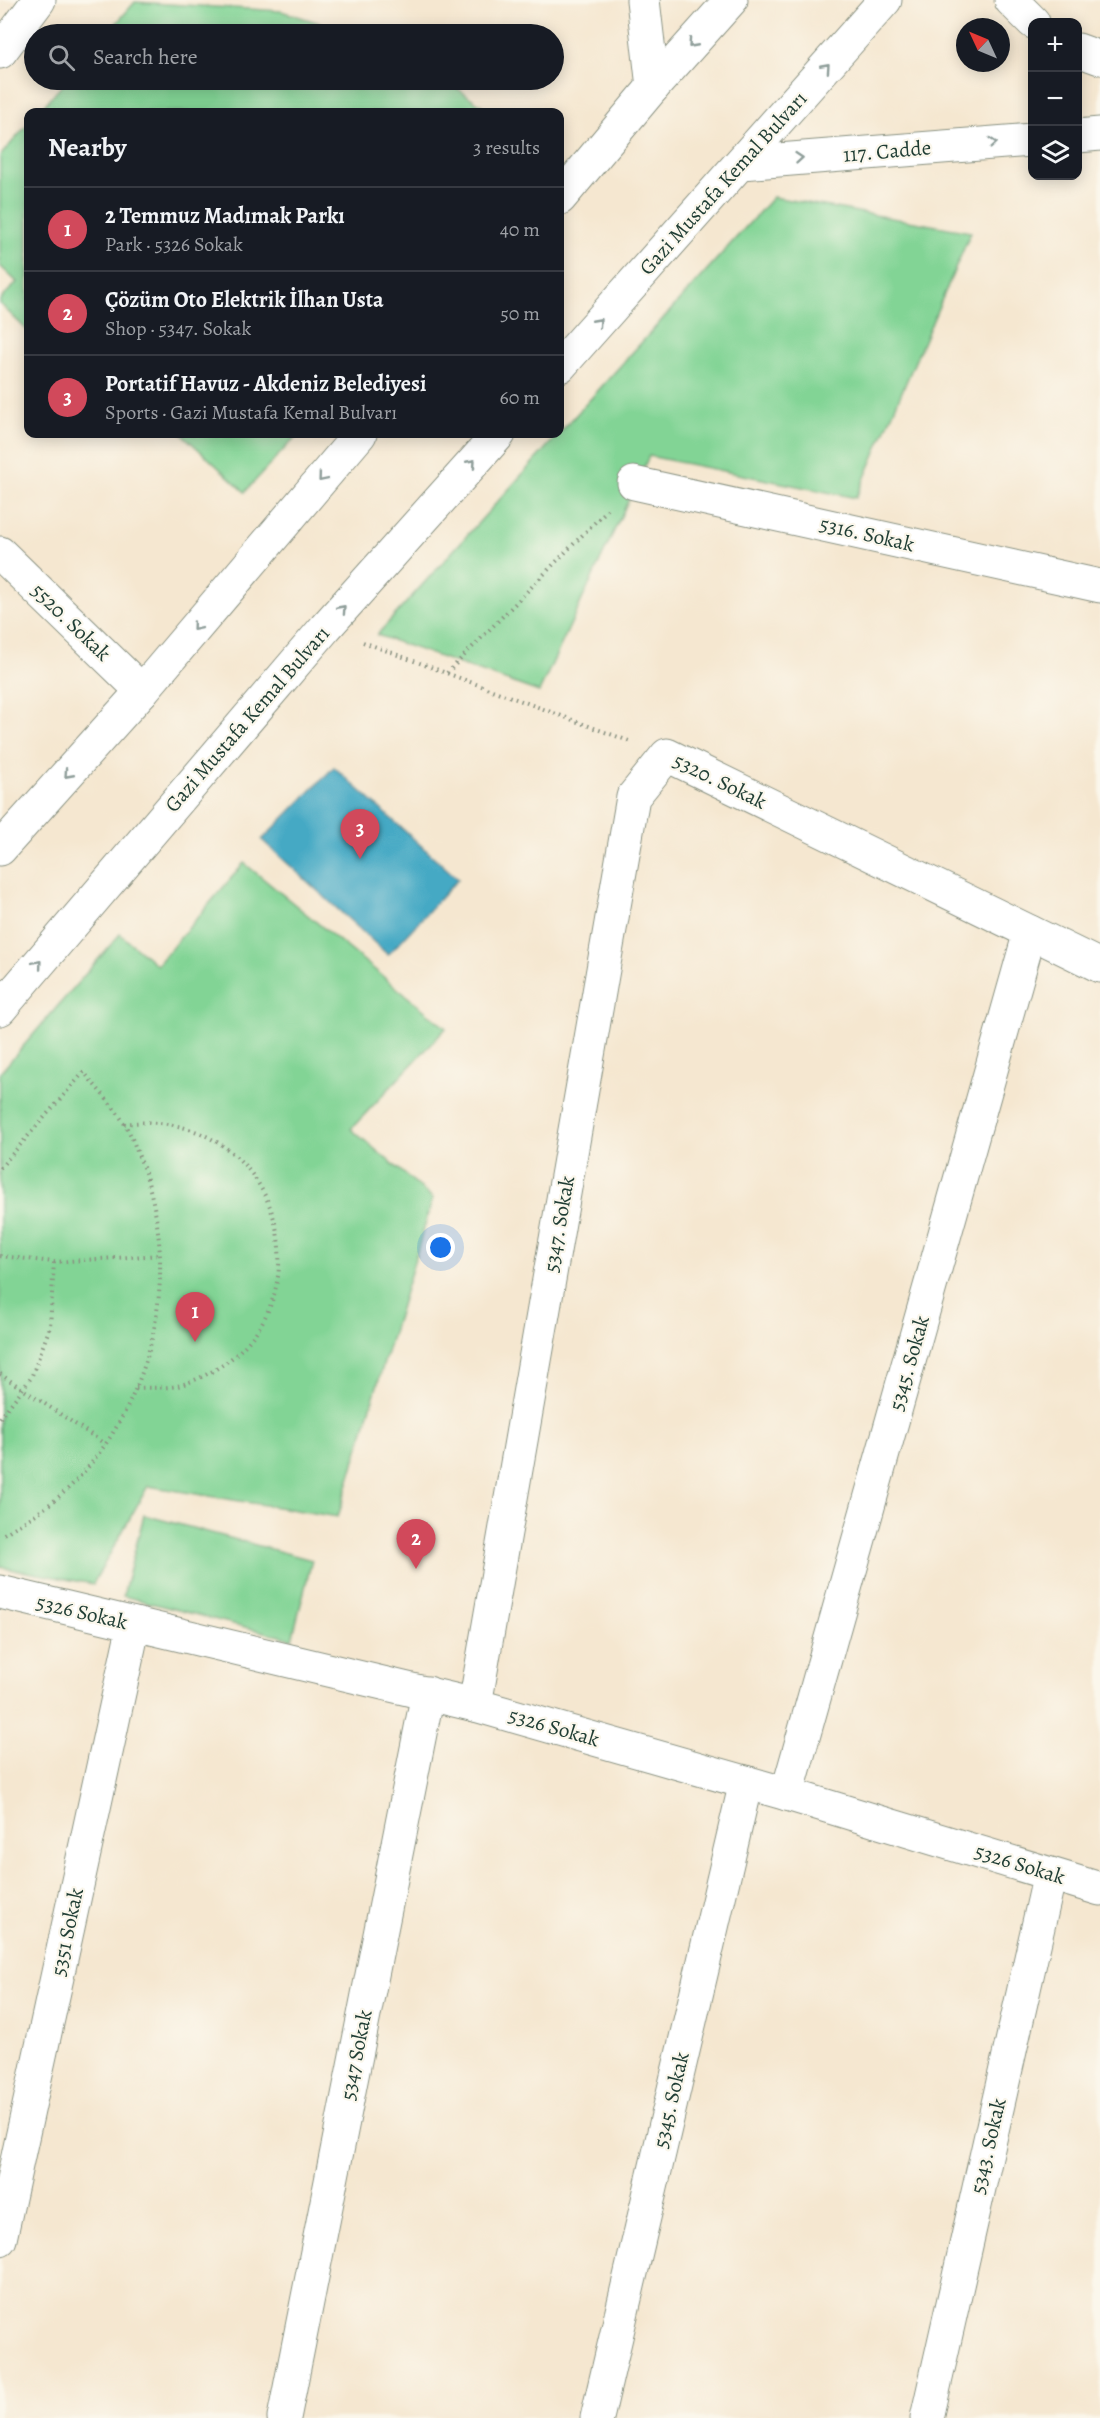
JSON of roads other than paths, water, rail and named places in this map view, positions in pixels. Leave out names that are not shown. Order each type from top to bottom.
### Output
[{"type":"main road","points":[[6,35],[39,0]]},
{"type":"main road","points":[[643,0],[653,87]]},
{"type":"main road","points":[[564,193],[653,87],[731,0]]},
{"type":"main road","name":"Gazi Mustafa Kemal Bulvarı","points":[[564,362],[885,0]]},
{"type":"main road","points":[[1011,0],[1029,18]]},
{"type":"main road","points":[[1082,52],[1100,58]]},
{"type":"main road","points":[[1082,136],[1100,134]]},
{"type":"main road","name":"117. Cadde","points":[[741,163],[1028,140]]},
{"type":"main road","points":[[0,849],[142,691],[357,438]]},
{"type":"main road","name":"Gazi Mustafa Kemal Bulvarı","points":[[0,1009],[325,628],[495,438]]},
{"type":"main road","name":"5316. Sokak","points":[[634,483],[1100,586]]},
{"type":"main road","name":"5520. Sokak","points":[[0,553],[142,691]]},
{"type":"main road","name":"5320. Sokak","points":[[666,755],[1100,966]]},
{"type":"main road","name":"5347. Sokak","points":[[475,1705],[633,797],[666,755]]},
{"type":"main road","name":"5345. Sokak","points":[[787,1794],[1030,932]]},
{"type":"main road","name":"5326 Sokak","points":[[0,1592],[475,1705],[787,1794],[1100,1889]]},
{"type":"main road","name":"5351 Sokak","points":[[0,2239],[134,1624]]},
{"type":"main road","name":"5347 Sokak","points":[[284,2418],[428,1693]]},
{"type":"main road","name":"5345. Sokak","points":[[597,2418],[746,1782]]},
{"type":"main road","name":"5343. Sokak","points":[[927,2418],[1050,1874]]},
{"type":"water","points":[[334,767],[458,879],[388,955],[262,840]]},
{"type":"place","name":"Portatif Havuz - Akdeniz Belediyesi","points":[[360,859]]},
{"type":"place","name":"2 Temmuz Madımak Parkı","points":[[195,1342]]},
{"type":"place","name":"Çözüm Oto Elektrik İlhan Usta","points":[[416,1569]]}]
